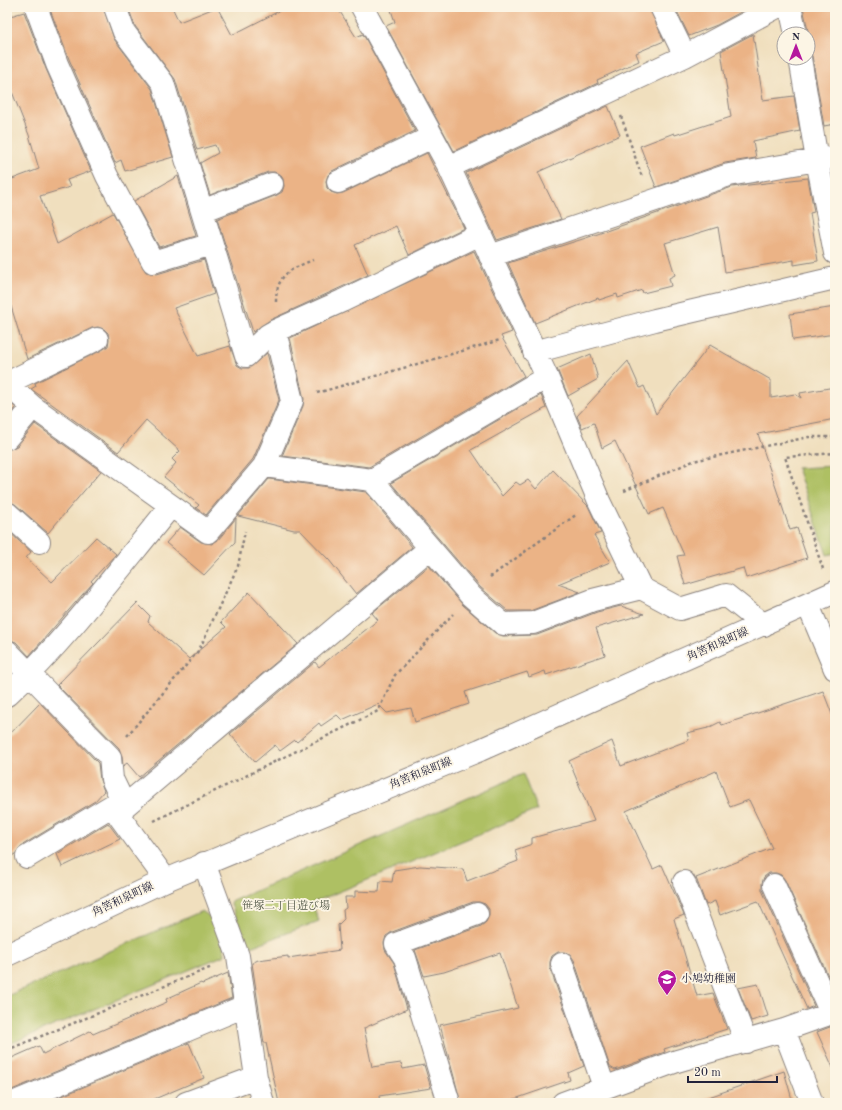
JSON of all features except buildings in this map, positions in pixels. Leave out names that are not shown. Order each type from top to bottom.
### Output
[{"type":"street","points":[[36,7],[57,64],[107,176],[153,262],[212,244]]},
{"type":"street","points":[[115,7],[124,32],[163,82],[246,356],[268,335],[275,331],[342,301],[480,234]]},
{"type":"street","points":[[362,7],[448,167],[547,377],[599,501],[641,588],[680,609],[726,595],[764,625]]},
{"type":"street","points":[[661,7],[685,56]]},
{"type":"street","points":[[448,167],[613,88],[685,56],[777,7]]},
{"type":"street","points":[[790,7],[794,26]]},
{"type":"street","points":[[802,66],[826,159],[835,253]]},
{"type":"street","points":[[338,182],[432,137]]},
{"type":"street","points":[[490,256],[651,203],[729,175],[826,159]]},
{"type":"street","points":[[202,211],[272,184]]},
{"type":"street","points":[[530,343],[655,320],[835,278]]},
{"type":"street","points":[[97,339],[7,383],[33,408],[208,532],[264,466],[292,401],[275,331]]},
{"type":"street","points":[[264,466],[372,480],[547,377]]},
{"type":"street","points":[[7,438],[33,408]]},
{"type":"street","points":[[372,480],[471,596],[503,624],[533,623],[593,600],[641,588]]},
{"type":"street","points":[[7,695],[29,674],[77,621],[171,506]]},
{"type":"street","points":[[7,513],[39,542]]},
{"type":"street","points":[[27,857],[124,802],[430,548]]},
{"type":"street","name":"角筈和泉町線","points":[[7,955],[166,880],[480,750],[764,625],[835,592]]},
{"type":"street","points":[[808,605],[835,669]]},
{"type":"street","points":[[7,651],[110,757],[112,779],[124,802],[119,816],[166,880]]},
{"type":"street","points":[[204,864],[238,956],[256,1077],[263,1103]]},
{"type":"street","points":[[684,882],[746,1042]]},
{"type":"street","points":[[563,1103],[677,1061],[746,1042],[833,1013],[774,885]]},
{"type":"street","points":[[449,1103],[404,958],[396,944],[477,914]]},
{"type":"street","points":[[562,964],[604,1087]]},
{"type":"street","points":[[13,1103],[245,1006]]},
{"type":"street","points":[[784,1030],[812,1103]]},
{"type":"street","points":[[186,1103],[256,1077]]},
{"type":"path","points":[[613,88],[631,150],[651,203]]},
{"type":"path","points":[[275,331],[276,294],[280,280],[292,268],[312,260]]},
{"type":"path","points":[[292,401],[484,344],[530,343]]},
{"type":"path","points":[[824,572],[786,457],[835,453]]},
{"type":"path","points":[[110,757],[199,650],[238,566],[245,528]]},
{"type":"path","points":[[7,1050],[238,956]]},
{"type":"green space","points":[[835,466],[835,553],[827,555],[797,468]]},
{"type":"green space","name":"笹塚二丁目遊び場","points":[[523,774],[537,810],[312,903],[319,921],[248,948],[230,902]]},
{"type":"green space","points":[[202,911],[216,921],[223,942],[225,955],[7,1045],[7,996]]},
{"type":"place","name":"小鳩幼稚園","points":[[667,996]]}]
